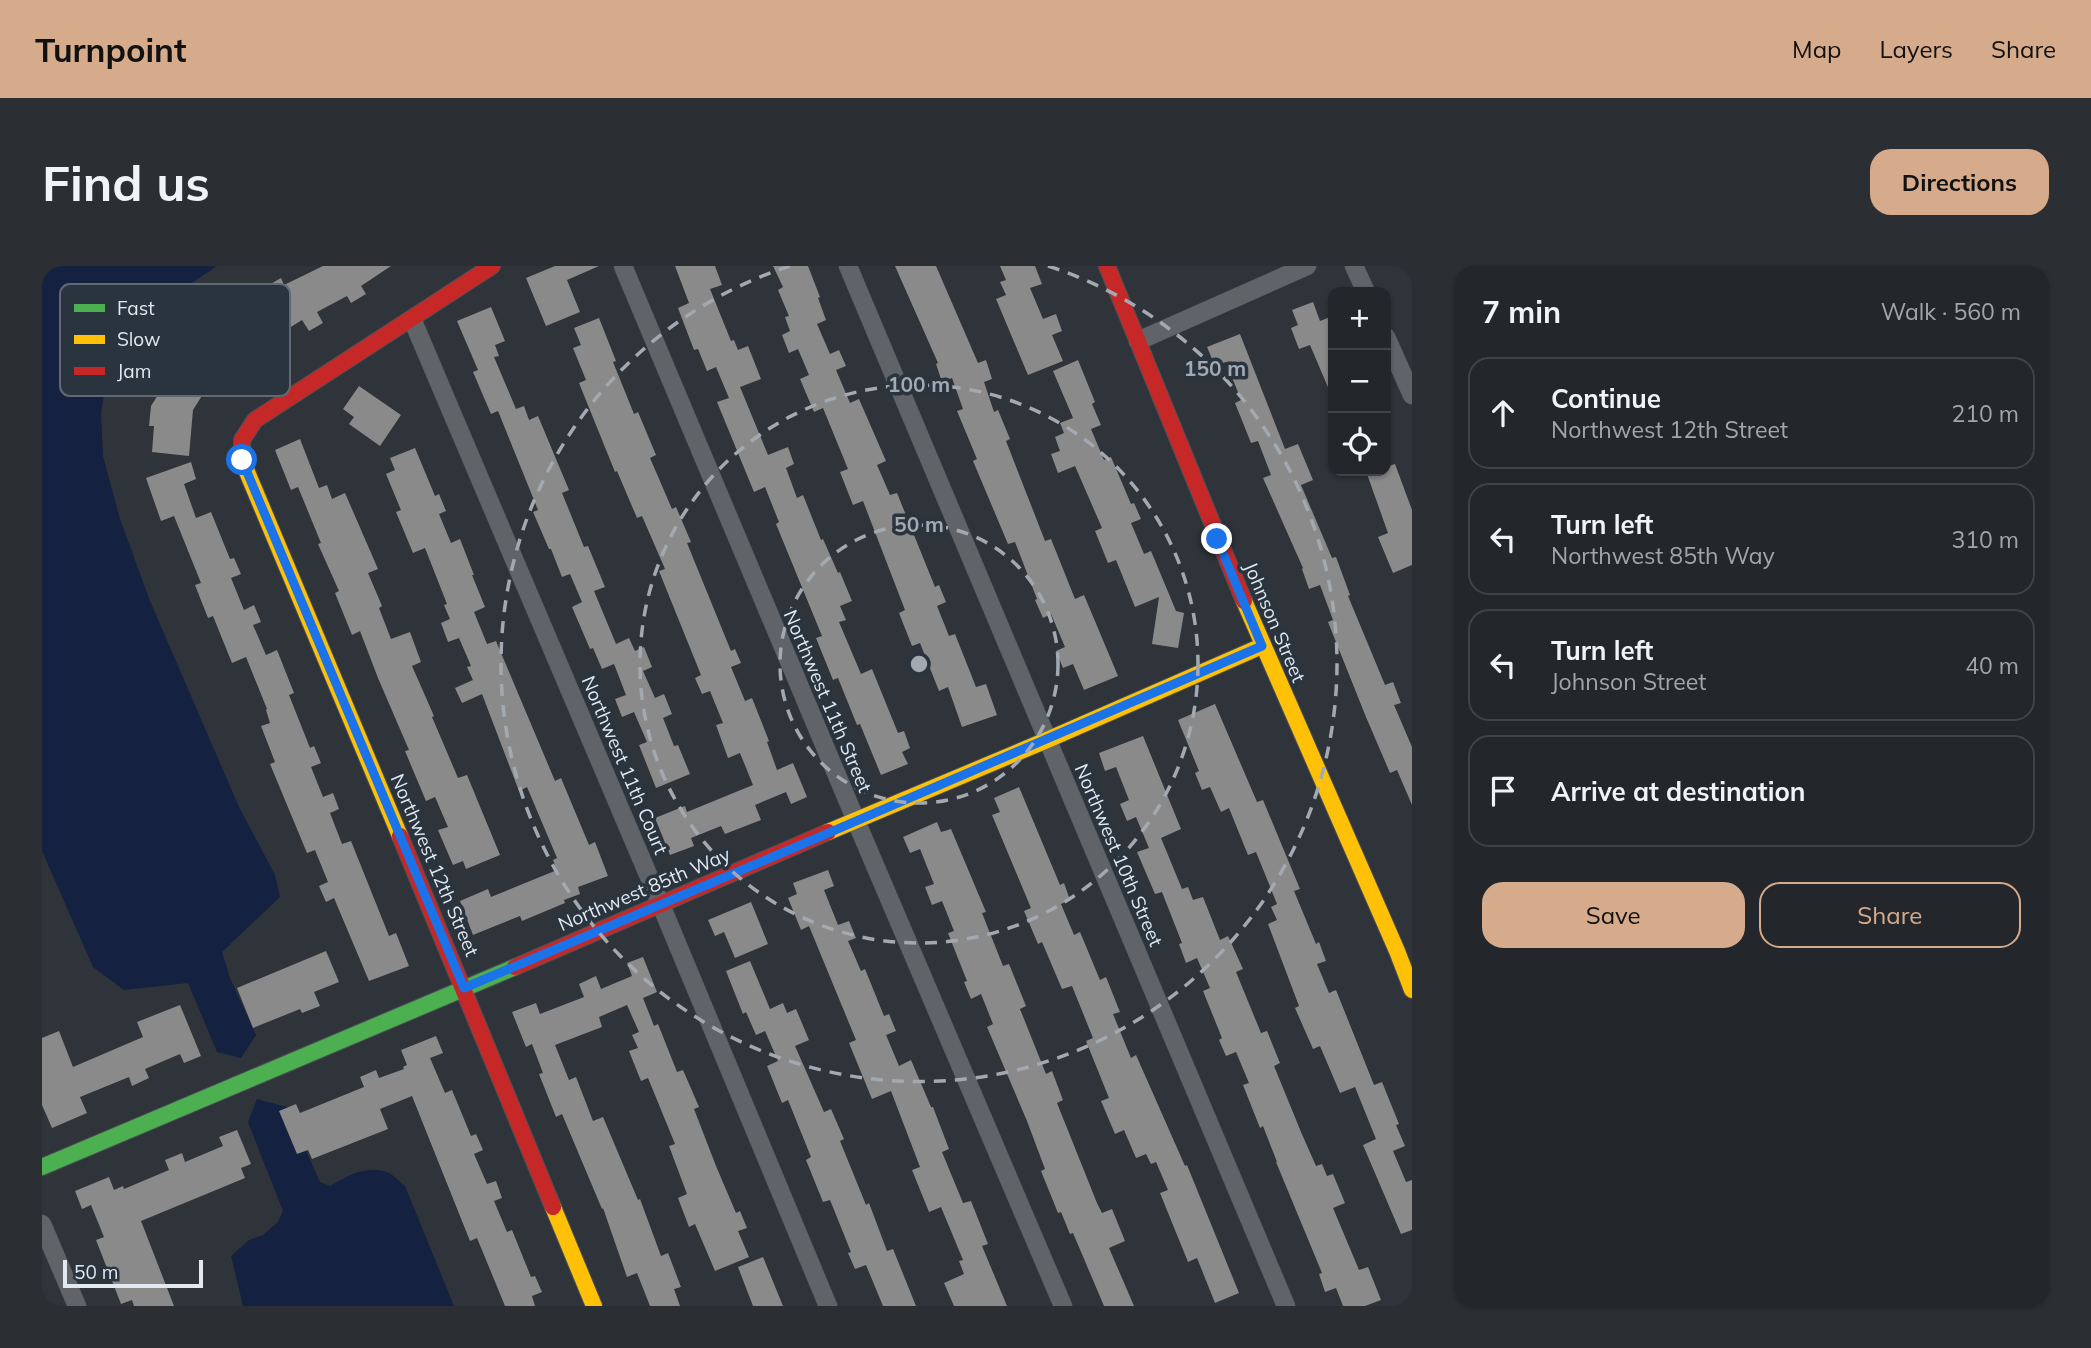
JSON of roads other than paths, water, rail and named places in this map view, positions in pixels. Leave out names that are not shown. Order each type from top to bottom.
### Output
[{"type":"street","points":[[412,319],[492,266]]},
{"type":"street","name":"Northwest 11th Street","points":[[623,266],[1063,1306]]},
{"type":"street","name":"Northwest 10th Street","points":[[848,266],[1286,1306]]},
{"type":"street","name":"Johnson Street","points":[[1107,266],[1262,646],[1405,948],[1412,990]]},
{"type":"street","points":[[1138,341],[1307,266]]},
{"type":"street","points":[[1354,266],[1364,287]]},
{"type":"street","name":"Northwest 12th Street","points":[[412,319],[255,420],[242,439],[242,460],[464,988],[594,1306]]},
{"type":"street","name":"Northwest 11th Court","points":[[412,319],[828,1306]]},
{"type":"street","points":[[1391,348],[1412,395]]},
{"type":"street","name":"Northwest 85th Way","points":[[42,1167],[661,905],[1262,646]]},
{"type":"street","points":[[42,1224],[77,1306]]},
{"type":"water","points":[[42,266],[217,266],[190,284],[60,284],[60,396],[104,396],[101,412],[103,456],[120,519],[150,601],[239,807],[275,875],[280,897],[222,952],[230,978],[256,1035],[241,1058],[217,1052],[188,983],[124,990],[93,967],[42,851]]},
{"type":"water","points":[[257,1099],[287,1107],[320,1182],[330,1186],[350,1175],[379,1170],[394,1176],[405,1186],[454,1306],[243,1306],[231,1256],[249,1240],[263,1235],[278,1222],[283,1211],[248,1122]]}]
